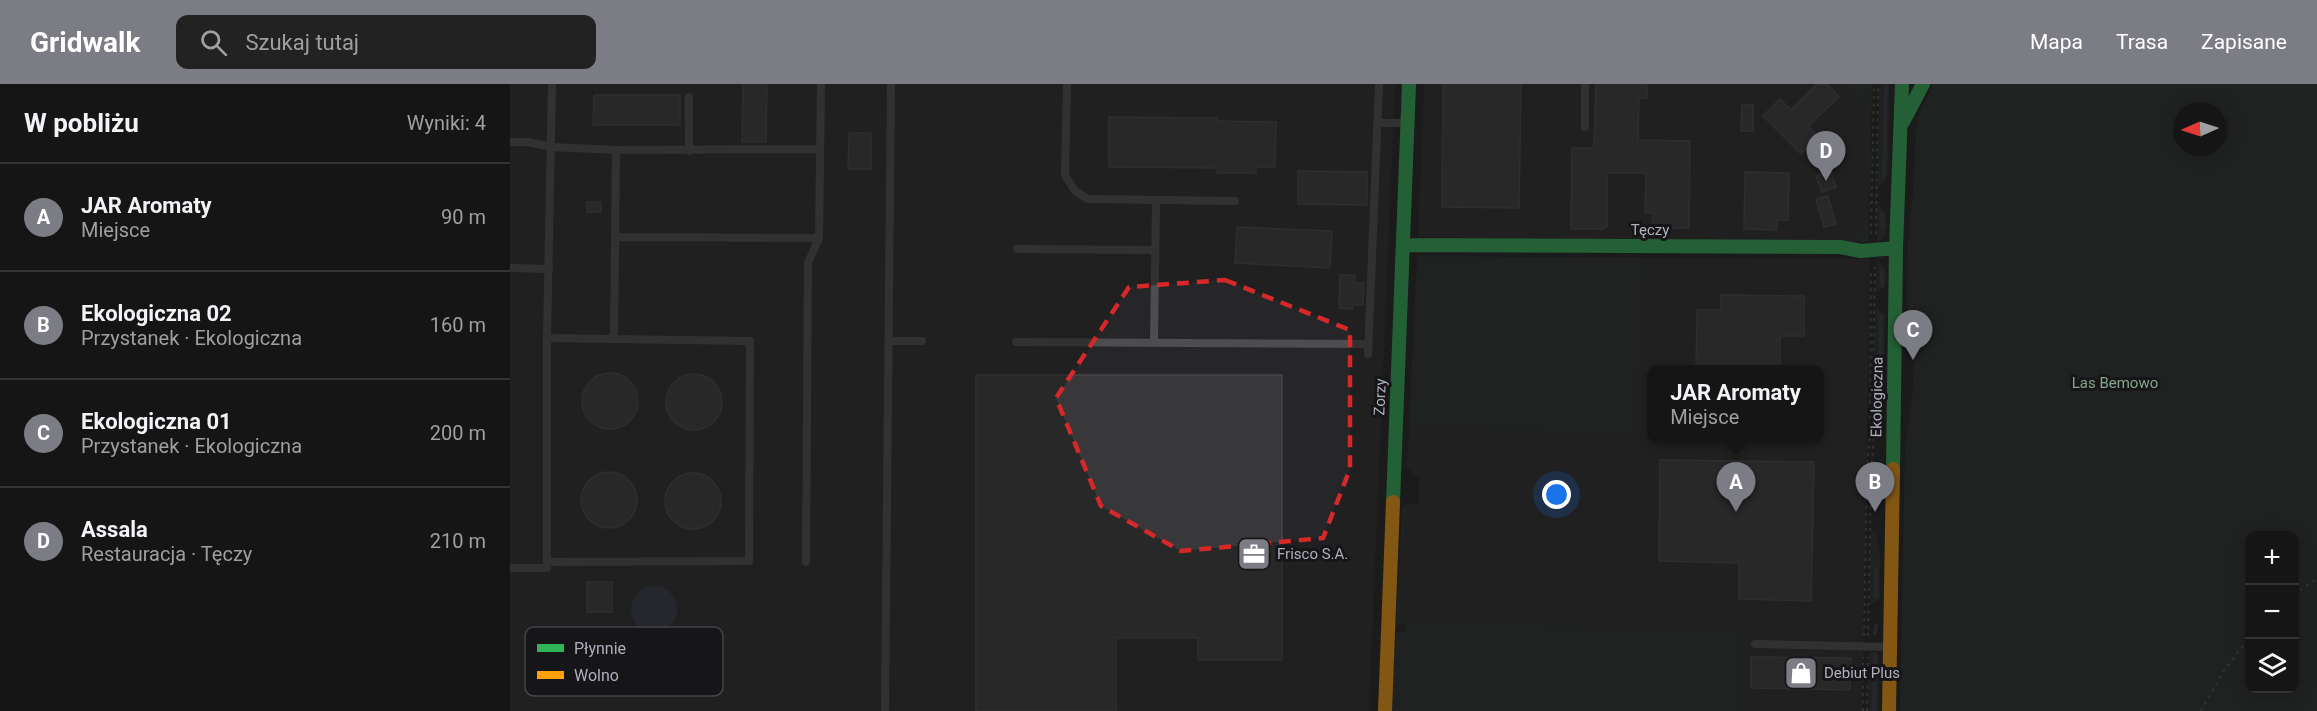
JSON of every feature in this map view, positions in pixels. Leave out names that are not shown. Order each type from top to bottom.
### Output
[{"type":"street","name":"Zorzy","points":[[1384,711],[1409,84]]},
{"type":"street","name":"Ekologiczna","points":[[1889,711],[1896,248],[1902,84]]},
{"type":"street","points":[[1901,126],[1923,84]]},
{"type":"street","name":"Tęczy","points":[[1403,245],[1840,247],[1851,252],[1876,252],[1896,248]]},
{"type":"lane","points":[[510,568],[547,568],[552,84]]},
{"type":"lane","points":[[806,562],[808,263],[819,238],[821,84]]},
{"type":"lane","points":[[885,709],[891,84]]},
{"type":"lane","points":[[1067,84],[1065,175],[1075,191],[1088,199],[1236,201]]},
{"type":"lane","points":[[1368,354],[1379,84]]},
{"type":"lane","points":[[1585,84],[1585,128]]},
{"type":"lane","points":[[689,97],[689,151]]},
{"type":"lane","points":[[1378,123],[1408,124]]},
{"type":"lane","points":[[510,142],[528,142],[551,147],[616,150],[820,149]]},
{"type":"lane","points":[[614,339],[616,150]]},
{"type":"lane","points":[[1154,343],[1156,200]]},
{"type":"lane","points":[[615,237],[819,238]]},
{"type":"lane","points":[[1017,249],[1155,250]]},
{"type":"lane","points":[[510,268],[549,269]]},
{"type":"lane","points":[[547,562],[749,561],[750,341],[548,338]]},
{"type":"lane","points":[[889,341],[922,340]]},
{"type":"lane","points":[[1017,342],[1368,344]]},
{"type":"lane","points":[[1755,644],[1890,647]]},
{"type":"path","points":[[1866,646],[1874,435],[1872,368],[1878,84]]},
{"type":"path","points":[[1865,711],[1867,468],[1870,435]]},
{"type":"path","points":[[2299,592],[2317,578]]},
{"type":"path","points":[[2201,711],[2223,672],[2248,639]]},
{"type":"highlighted area","points":[[1225,280],[1350,330],[1350,469],[1323,538],[1181,551],[1101,506],[1056,398],[1129,287]]},
{"type":"shaded area","points":[[510,84],[1395,84],[1369,711],[510,711]]},
{"type":"shaded area","points":[[1424,84],[1871,84],[1869,242],[1418,237]]},
{"type":"shaded area","points":[[1645,258],[1870,259],[1862,711],[1741,711],[1741,631],[1402,619],[1406,514],[1418,504],[1419,478],[1407,468],[1409,429],[1641,434]]},
{"type":"shaded area","points":[[654,586],[663,588],[675,600],[677,609],[675,618],[667,627],[641,627],[633,618],[631,609],[633,600],[645,588]]},
{"type":"green space","points":[[1845,84],[1872,84],[1870,187],[1867,187],[1862,107]]},
{"type":"green space","points":[[1879,84],[1889,84],[1888,173],[1884,182],[1878,186]]},
{"type":"green space","name":"Las Bemowo","points":[[1933,84],[2317,84],[2317,711],[1900,711],[1905,448],[1913,389],[1914,341],[1907,306],[1908,243],[1917,119]]},
{"type":"green space","points":[[1868,203],[1870,203],[1868,241],[1847,238],[1869,216]]},
{"type":"green space","points":[[1877,204],[1886,213],[1887,233],[1878,243]]},
{"type":"green space","points":[[1417,256],[1645,258],[1641,434],[1409,429]]},
{"type":"green space","points":[[1878,260],[1887,278],[1881,290],[1876,292]]},
{"type":"green space","points":[[1876,309],[1885,314],[1884,430],[1880,430],[1880,416],[1876,416],[1874,358]]},
{"type":"green space","points":[[1409,504],[1418,504],[1406,514],[1403,619],[1741,631],[1741,711],[1390,711],[1396,632],[1406,632],[1406,624],[1396,624],[1402,508]]},
{"type":"green space","points":[[1871,532],[1876,532],[1880,556],[1880,599],[1870,604]]},
{"type":"green space","points":[[1869,650],[1879,655],[1879,711],[1869,711]]},
{"type":"building","points":[[743,84],[767,84],[766,142],[742,142]]},
{"type":"building","points":[[1443,84],[1521,84],[1519,208],[1442,207]]},
{"type":"building","points":[[1596,84],[1647,84],[1647,98],[1639,98],[1638,140],[1690,141],[1689,228],[1652,228],[1653,213],[1645,213],[1646,173],[1607,173],[1607,226],[1603,229],[1571,229],[1572,148],[1594,148]]},
{"type":"building","points":[[1817,84],[1827,84],[1839,97],[1808,126],[1818,137],[1801,154],[1763,116],[1780,99],[1791,110]]},
{"type":"building","points":[[594,95],[680,95],[680,125],[593,125]]},
{"type":"building","points":[[1742,105],[1753,105],[1753,131],[1741,131]]},
{"type":"building","points":[[1109,117],[1217,118],[1217,121],[1276,122],[1275,167],[1256,167],[1256,173],[1217,173],[1217,168],[1109,167]]},
{"type":"building","points":[[849,133],[871,133],[871,169],[848,169]]},
{"type":"building","points":[[1298,171],[1367,172],[1367,205],[1298,204]]},
{"type":"building","points":[[1745,172],[1789,173],[1788,220],[1777,220],[1777,230],[1744,229]]},
{"type":"building","points":[[1831,173],[1836,187],[1822,192],[1816,176]]},
{"type":"building","points":[[1828,196],[1836,224],[1824,227],[1816,199]]},
{"type":"building","points":[[587,202],[601,202],[601,212],[587,212]]},
{"type":"building","points":[[1237,227],[1332,231],[1330,268],[1235,263]]},
{"type":"building","points":[[1340,275],[1355,275],[1354,283],[1364,283],[1363,305],[1353,305],[1352,309],[1339,308]]},
{"type":"building","points":[[1721,295],[1804,296],[1804,336],[1780,336],[1780,365],[1696,365],[1697,310],[1721,310]]},
{"type":"building","points":[[610,373],[621,375],[630,381],[636,390],[638,401],[636,412],[630,421],[621,427],[610,429],[599,427],[590,421],[584,412],[582,401],[584,390],[590,381],[599,375]]},
{"type":"building","points":[[694,374],[705,376],[714,382],[720,391],[722,402],[720,413],[714,422],[705,428],[694,430],[683,428],[674,422],[668,413],[666,402],[668,391],[674,382],[683,376]]},
{"type":"building","points":[[976,375],[1282,375],[1282,660],[1198,660],[1198,638],[1116,638],[1116,711],[976,711]]},
{"type":"building","points":[[1660,460],[1814,462],[1811,601],[1739,599],[1739,563],[1659,561]]},
{"type":"building","points":[[609,472],[620,474],[629,480],[635,489],[637,500],[635,511],[629,520],[620,526],[609,528],[598,526],[589,520],[583,511],[581,500],[583,489],[589,480],[598,474]]},
{"type":"building","points":[[693,473],[704,475],[713,481],[719,490],[721,501],[719,512],[713,521],[704,527],[693,529],[682,527],[673,521],[667,512],[665,501],[667,490],[673,481],[682,475]]},
{"type":"building","points":[[587,582],[612,582],[612,612],[587,612]]},
{"type":"building","name":"Debiut Plus","points":[[1751,657],[1851,658],[1850,690],[1751,688]]},
{"type":"waterway","points":[[1884,176],[1886,87]]},
{"type":"waterway","points":[[1882,213],[1883,229]]},
{"type":"waterway","points":[[1882,271],[1882,286]]},
{"type":"waterway","points":[[1880,391],[1881,316]]},
{"type":"waterway","points":[[1876,570],[1876,597]]},
{"type":"waterway","points":[[1875,633],[1876,626]]},
{"type":"waterway","points":[[1874,711],[1875,654]]},
{"type":"traffic: fast","points":[[1393,502],[1409,84]]},
{"type":"traffic: fast","points":[[1893,469],[1896,248],[1902,84]]},
{"type":"traffic: fast","points":[[1903,122],[1923,84]]},
{"type":"traffic: fast","points":[[1403,245],[1840,247],[1861,251],[1896,248]]},
{"type":"traffic: slow","points":[[1889,711],[1893,469]]},
{"type":"traffic: slow","points":[[1385,711],[1393,502]]},
{"type":"place","name":"Assala","points":[[1826,181]]},
{"type":"place","name":"Ekologiczna 01","points":[[1913,360]]},
{"type":"place","name":"JAR Aromaty","points":[[1736,512]]},
{"type":"place","name":"Ekologiczna 02","points":[[1875,512]]},
{"type":"place","name":"Frisco S.A.","points":[[1254,554]]},
{"type":"place","name":"Debiut Plus","points":[[1801,673]]}]
